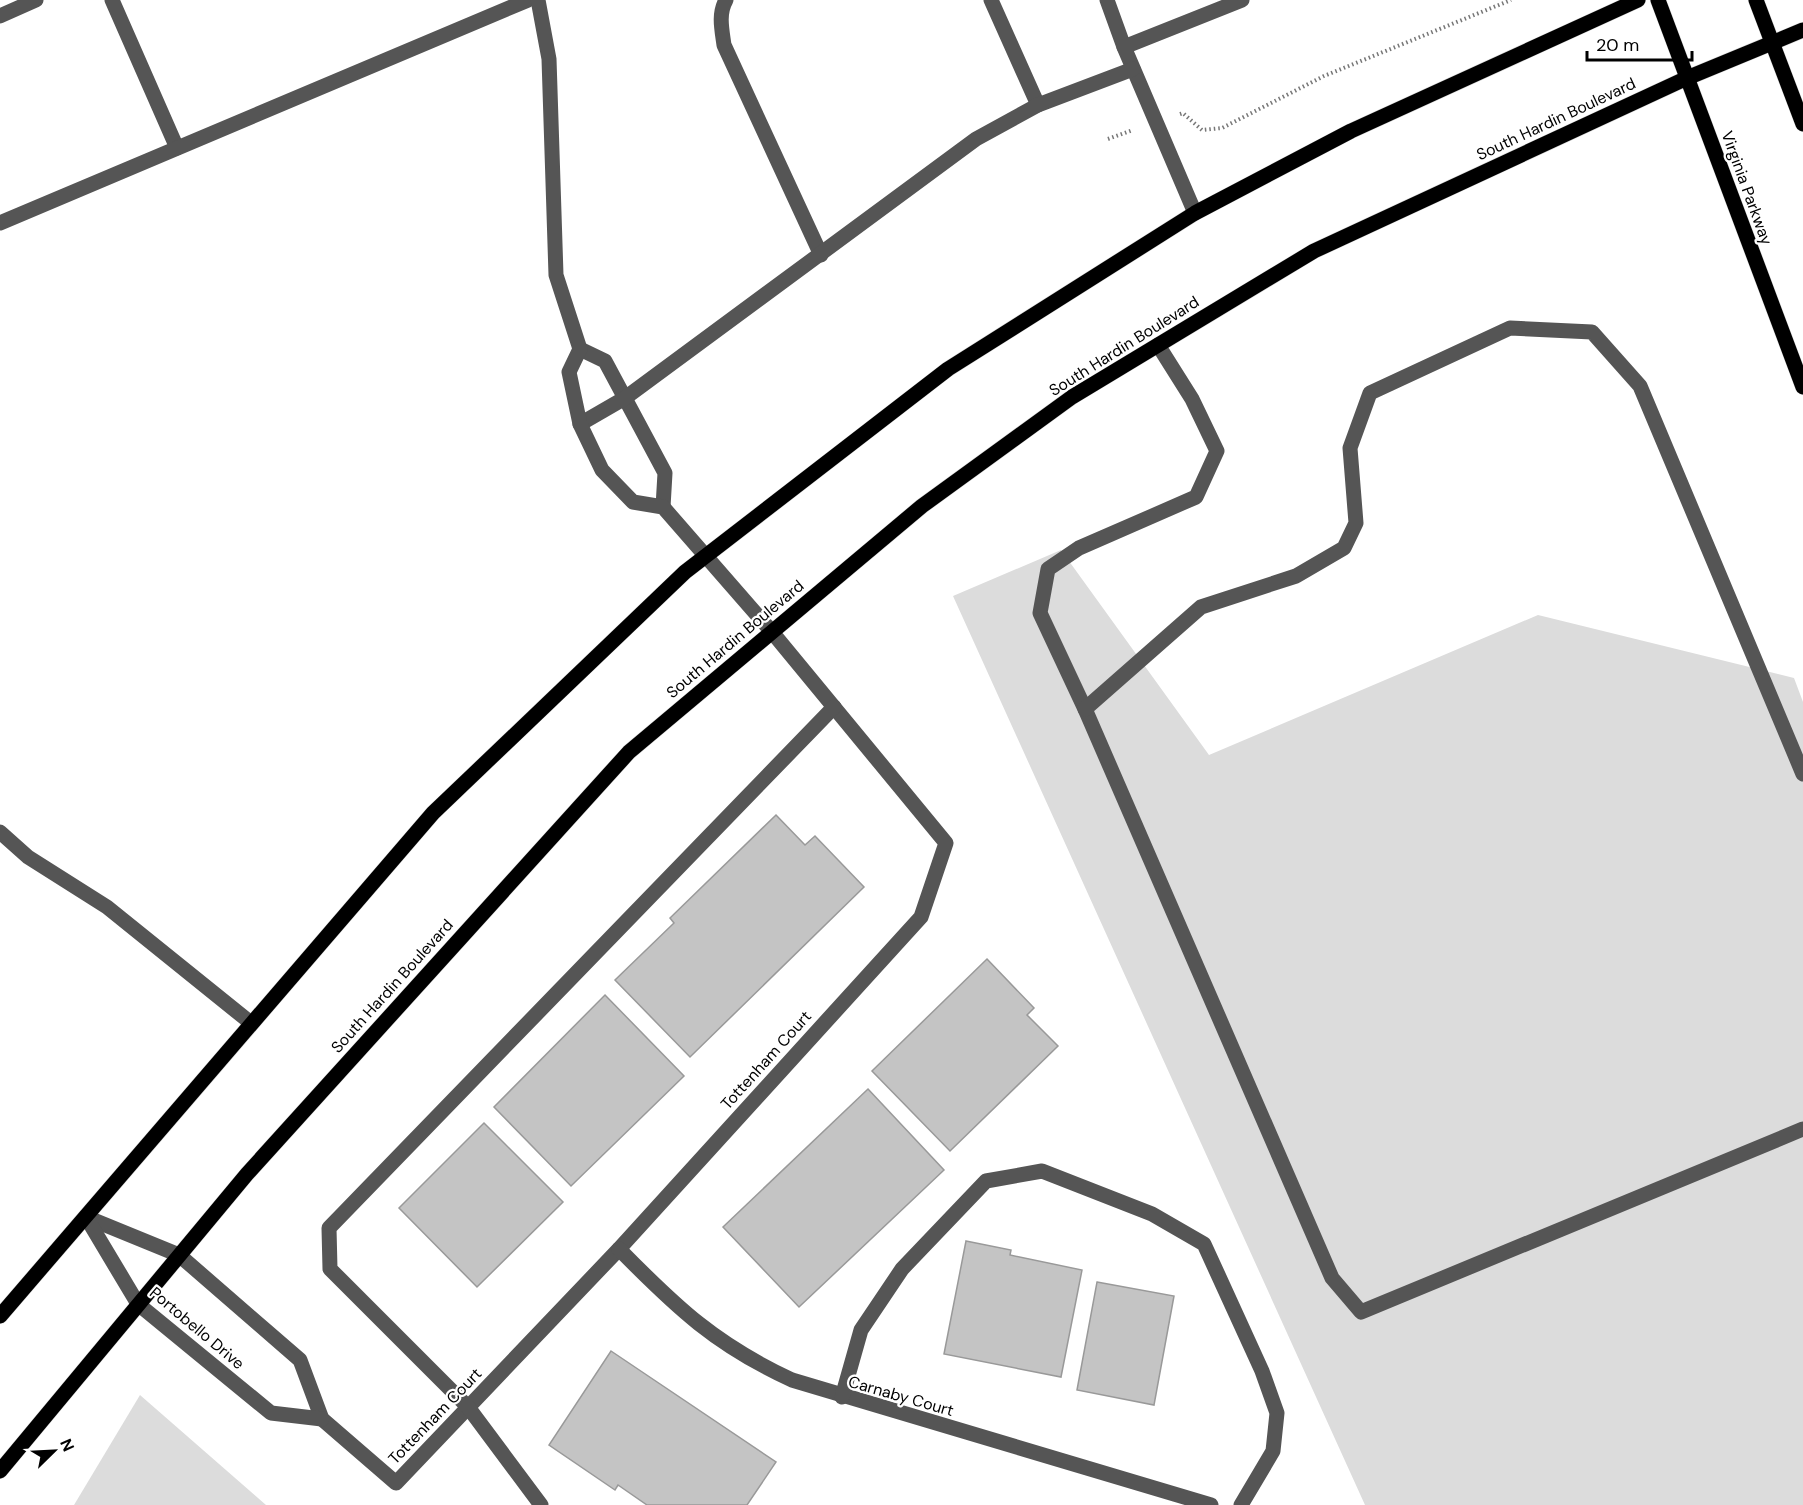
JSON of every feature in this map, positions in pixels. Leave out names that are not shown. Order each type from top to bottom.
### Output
[{"type":"main road","points":[[0,1316],[434,813],[685,572],[948,369],[1195,213],[1351,131],[1638,0]]},
{"type":"main road","name":"Virginia Parkway","points":[[1658,0],[1803,387]]},
{"type":"main road","points":[[1755,0],[1803,124]]},
{"type":"main road","name":"South Hardin Boulevard","points":[[0,1471],[247,1174],[629,752],[922,506],[1072,397],[1314,251],[1687,78],[1803,30]]},
{"type":"street","points":[[0,16],[36,0]]},
{"type":"street","points":[[112,0],[177,148]]},
{"type":"street","points":[[0,223],[528,0]]},
{"type":"street","points":[[538,0],[549,59],[556,275],[580,349],[569,372],[580,424],[602,470],[633,502],[663,507],[665,473],[605,361],[580,349]]},
{"type":"street","points":[[726,0],[722,7],[720,22],[724,45],[821,255]]},
{"type":"street","points":[[991,0],[1038,105]]},
{"type":"street","points":[[1107,0],[1133,69],[1195,213]]},
{"type":"street","points":[[1124,47],[1242,0]]},
{"type":"street","points":[[580,424],[625,398],[821,255],[920,177],[976,139],[1038,105],[1133,69]]},
{"type":"street","points":[[1085,709],[1201,607],[1296,576],[1344,548],[1356,523],[1350,448],[1370,393],[1510,328],[1592,332],[1640,386],[1803,774]]},
{"type":"street","points":[[1158,345],[1192,399],[1216,451],[1196,497],[1079,548],[1048,569],[1040,613],[1085,709],[1332,1278],[1361,1312],[1803,1129]]},
{"type":"street","name":"Tottenham Court","points":[[322,1419],[396,1483],[619,1249],[921,917],[946,843],[772,632],[663,507]]},
{"type":"street","points":[[541,1505],[468,1407],[330,1269],[329,1228],[834,707]]},
{"type":"street","points":[[0,832],[28,857],[107,908],[251,1023]]},
{"type":"street","points":[[842,1397],[861,1330],[902,1269],[986,1181],[1042,1171],[1152,1214],[1204,1244],[1262,1371],[1276,1413],[1274,1451],[1241,1505]]},
{"type":"street","points":[[86,1216],[179,1255],[300,1360],[322,1419]]},
{"type":"street","name":"Portobello Drive","points":[[86,1216],[138,1304],[271,1413],[322,1419]]},
{"type":"street","name":"Carnaby Court","points":[[619,1249],[676,1306],[731,1349],[792,1380],[842,1397],[1211,1505]]},
{"type":"path","points":[[1108,139],[1183,113],[1202,130],[1222,128],[1324,76],[1511,0]]},
{"type":"shaded area","points":[[1061,550],[1209,755],[1538,615],[1794,678],[1803,702],[1803,1505],[1365,1505],[953,596]]},
{"type":"shaded area","points":[[140,1395],[266,1505],[74,1505]]},
{"type":"building","points":[[776,815],[805,845],[815,836],[864,887],[690,1057],[615,980],[674,923],[670,918]]},
{"type":"building","points":[[987,959],[1034,1008],[1027,1015],[1058,1046],[950,1151],[872,1071]]},
{"type":"building","points":[[605,995],[684,1076],[571,1186],[494,1107]]},
{"type":"building","points":[[868,1089],[944,1170],[799,1307],[723,1227]]},
{"type":"building","points":[[484,1123],[563,1202],[477,1287],[399,1208]]},
{"type":"building","points":[[966,1241],[1011,1250],[1010,1255],[1082,1270],[1061,1377],[944,1354]]},
{"type":"building","points":[[1097,1282],[1174,1296],[1154,1405],[1077,1390]]},
{"type":"building","points":[[611,1351],[776,1462],[747,1505],[647,1505],[618,1485],[615,1490],[549,1445]]}]
